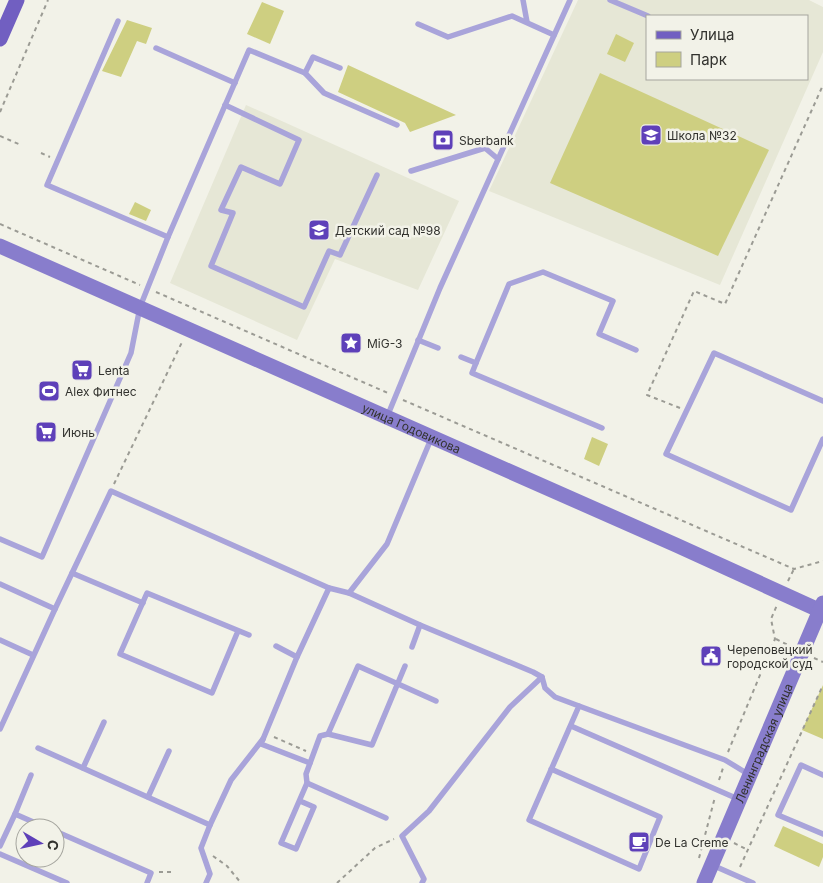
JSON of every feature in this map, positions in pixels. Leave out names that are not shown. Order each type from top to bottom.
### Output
[{"type":"main road","points":[[0,39],[10,9]]},
{"type":"street","name":"улица Годовикова","points":[[0,246],[188,328],[782,594],[822,608]]},
{"type":"street","name":"Ленинградская улица","points":[[704,883],[706,862],[739,800],[822,608]]},
{"type":"lane","points":[[523,0],[527,22]]},
{"type":"lane","points":[[387,417],[418,340],[570,0]]},
{"type":"lane","points":[[610,0],[626,3],[646,15]]},
{"type":"lane","points":[[418,24],[448,37],[512,16],[554,35]]},
{"type":"lane","points":[[118,21],[47,185],[168,237]]},
{"type":"lane","points":[[156,48],[234,83]]},
{"type":"lane","points":[[0,539],[42,557],[131,353],[140,307],[147,288],[249,50],[305,73],[324,93],[397,125]]},
{"type":"lane","points":[[305,73],[313,57],[340,68]]},
{"type":"lane","points":[[225,105],[299,140],[280,184],[241,167],[221,210],[233,213],[211,266],[304,307],[329,251],[340,255],[377,175]]},
{"type":"lane","points":[[411,171],[485,148],[498,160]]},
{"type":"lane","points":[[602,428],[472,373],[509,284],[543,272],[614,302],[599,334],[636,350]]},
{"type":"lane","points":[[418,340],[438,348]]},
{"type":"lane","points":[[823,401],[714,353],[666,454],[791,510],[823,439]]},
{"type":"lane","points":[[460,357],[476,363]]},
{"type":"lane","points":[[349,593],[387,544],[432,437]]},
{"type":"lane","points":[[0,729],[3,714],[111,491],[329,588],[349,593],[533,672],[542,677],[545,688],[556,697],[725,760],[750,774]]},
{"type":"lane","points":[[72,573],[143,603]]},
{"type":"lane","points":[[0,584],[55,609]]},
{"type":"lane","points":[[310,763],[261,744],[297,657],[329,588]]},
{"type":"lane","points":[[238,631],[212,693],[120,654],[147,593],[249,635]]},
{"type":"lane","points":[[412,647],[420,625]]},
{"type":"lane","points":[[0,640],[33,655]]},
{"type":"lane","points":[[276,646],[297,657]]},
{"type":"lane","points":[[328,734],[358,666],[436,701]]},
{"type":"lane","points":[[300,801],[314,806],[296,850],[282,843],[307,783],[306,774],[320,736],[328,734],[372,745],[405,666]]},
{"type":"lane","points":[[422,883],[424,878],[402,836],[428,811],[510,707],[542,677]]},
{"type":"lane","points":[[551,770],[660,817],[639,868],[529,820],[579,706]]},
{"type":"lane","points":[[84,768],[104,722]]},
{"type":"lane","points":[[571,726],[739,800]]},
{"type":"lane","points":[[206,883],[210,874],[200,848],[231,780],[263,739]]},
{"type":"lane","points":[[38,748],[210,825]]},
{"type":"lane","points":[[148,797],[169,751]]},
{"type":"lane","points":[[823,775],[801,764],[778,815],[823,834]]},
{"type":"lane","points":[[0,846],[31,775]]},
{"type":"lane","points":[[307,783],[386,818]]},
{"type":"lane","points":[[14,814],[24,818]]},
{"type":"lane","points":[[65,835],[151,873],[147,883]]},
{"type":"lane","points":[[0,854],[67,883]]},
{"type":"lane","points":[[706,862],[753,883]]},
{"type":"path","points":[[0,112],[48,0]]},
{"type":"path","points":[[687,411],[647,395],[694,291],[725,304],[823,85]]},
{"type":"path","points":[[0,136],[20,145]]},
{"type":"path","points":[[0,224],[794,569],[823,561]]},
{"type":"path","points":[[111,491],[188,328]]},
{"type":"path","points":[[706,862],[717,790],[725,760],[775,639],[771,619],[794,569]]},
{"type":"path","points":[[737,876],[823,685]]},
{"type":"path","points":[[270,736],[313,754]]},
{"type":"path","points":[[337,883],[375,848],[402,836]]},
{"type":"path","points":[[200,848],[227,866],[241,883]]},
{"type":"path","points":[[151,873],[175,872]]},
{"type":"shaded area","name":"Школа №32","points":[[578,0],[809,0],[823,7],[823,52],[720,285],[489,191]]},
{"type":"shaded area","name":"Детский сад №98","points":[[246,105],[459,201],[418,290],[335,259],[297,340],[170,283]]},
{"type":"green space","points":[[262,2],[284,11],[270,44],[247,34]]},
{"type":"green space","points":[[127,20],[152,28],[146,44],[137,41],[121,77],[102,71]]},
{"type":"green space","points":[[616,34],[634,43],[625,62],[607,54]]},
{"type":"green space","points":[[348,65],[456,115],[410,132],[405,123],[338,92]]},
{"type":"green space","points":[[600,73],[769,150],[718,256],[550,183]]},
{"type":"green space","points":[[135,202],[151,210],[146,221],[129,214]]},
{"type":"green space","points":[[592,437],[608,444],[599,466],[584,459]]},
{"type":"green space","points":[[823,685],[823,739],[802,730]]},
{"type":"green space","points":[[783,826],[823,844],[823,857],[819,867],[774,846]]},
{"type":"place","name":"Школа №32","points":[[651,135]]},
{"type":"place","name":"Sberbank","points":[[443,140]]},
{"type":"place","name":"Детский сад №98","points":[[319,230]]},
{"type":"place","name":"MiG-3","points":[[351,343]]},
{"type":"place","name":"Lenta","points":[[82,370]]},
{"type":"place","name":"Alex Фитнес","points":[[49,391]]},
{"type":"place","name":"Июнь","points":[[46,432]]},
{"type":"place","name":"Череповецкий городской суд","points":[[711,656]]},
{"type":"place","name":"De La Creme","points":[[639,842]]}]
